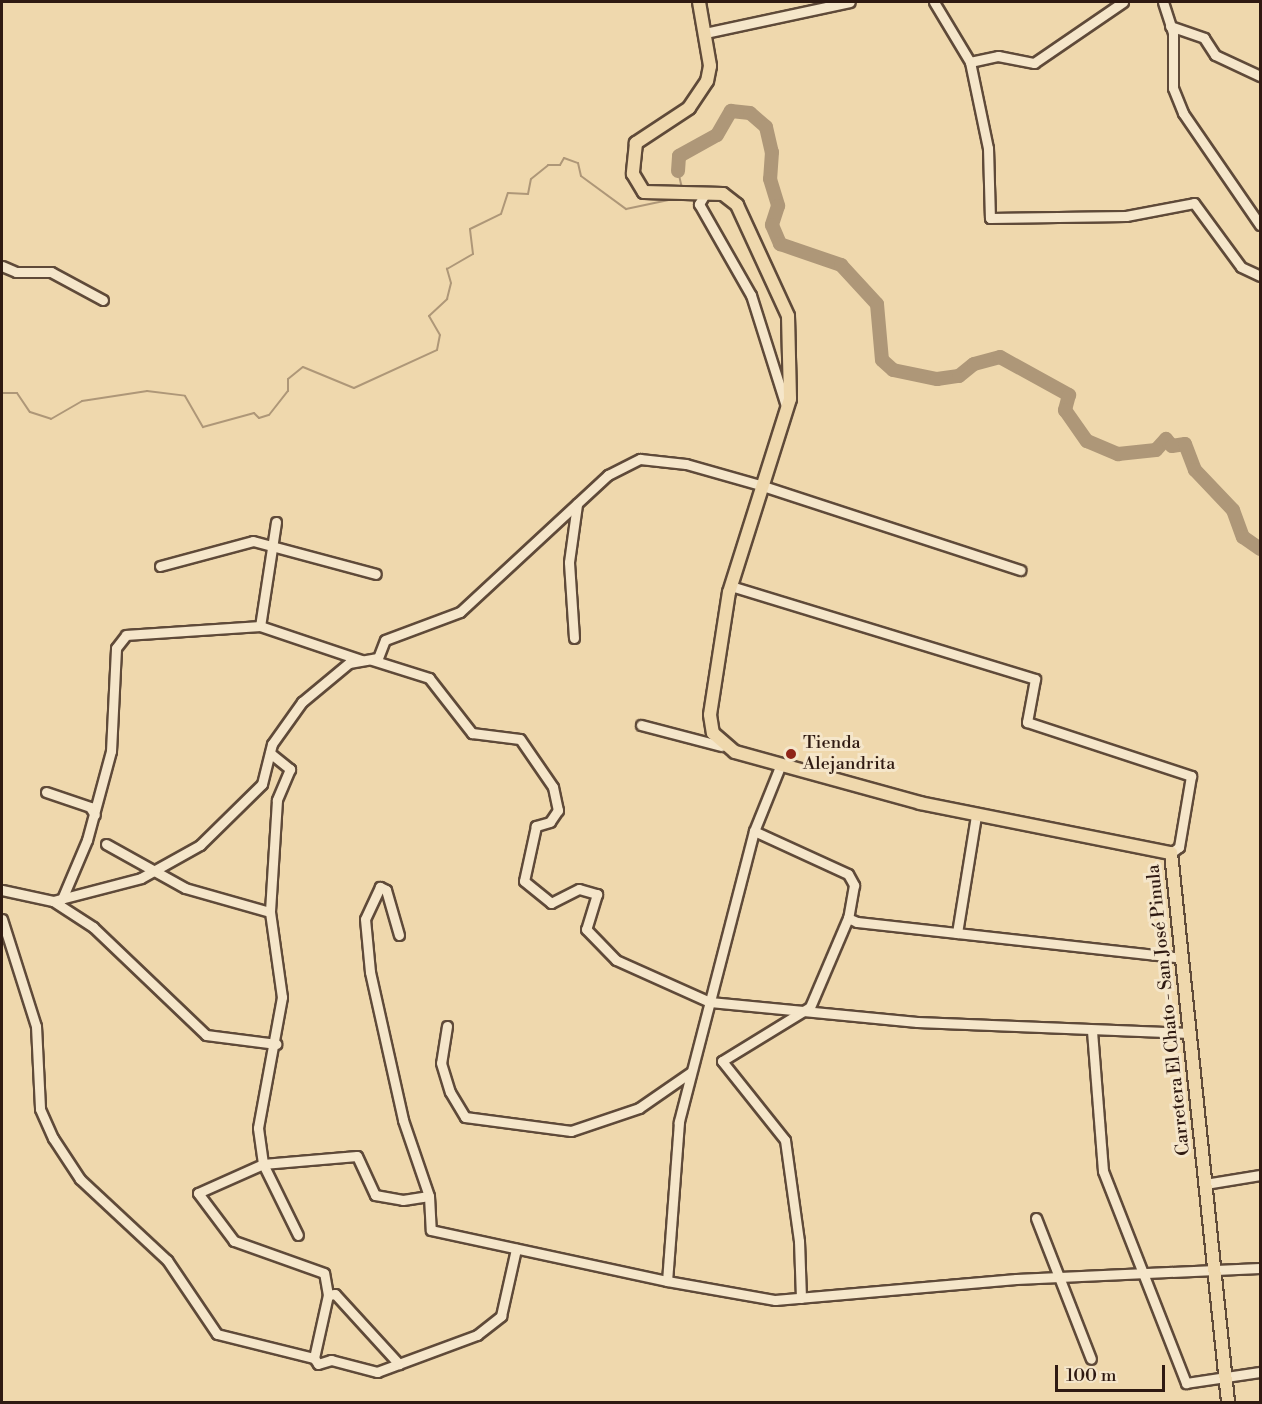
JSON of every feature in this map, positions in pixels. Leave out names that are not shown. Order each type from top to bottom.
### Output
[{"type":"main road","points":[[699,2],[710,66],[699,99],[636,143],[636,185],[657,196],[723,194],[737,205],[788,316],[787,409],[760,485],[731,586],[710,715],[722,746]]},
{"type":"main road","name":"Carretera El Chato - San José Pinula","points":[[722,746],[976,816],[1171,854],[1228,1402]]},
{"type":"street","points":[[705,33],[844,2]]},
{"type":"street","points":[[934,2],[970,62],[988,148],[990,218],[1126,216],[1194,203],[1241,267],[1260,276]]},
{"type":"street","points":[[970,62],[998,56],[1034,63],[1123,2]]},
{"type":"street","points":[[1163,2],[1170,26],[1173,88],[1183,113],[1260,225]]},
{"type":"street","points":[[1170,26],[1204,38],[1215,55],[1260,76]]},
{"type":"street","points":[[700,194],[699,204],[751,296],[787,409]]},
{"type":"street","points":[[2,266],[16,272],[51,272],[103,300]]},
{"type":"street","points":[[2,890],[57,900],[151,873],[200,845],[262,784],[270,753],[302,702],[350,663],[378,657],[385,640],[460,612],[608,475],[640,459],[686,464],[760,485],[1020,570]]},
{"type":"street","points":[[574,638],[569,562],[577,504]]},
{"type":"street","points":[[260,626],[276,522]]},
{"type":"street","points":[[160,566],[253,541],[376,574]]},
{"type":"street","points":[[731,586],[1035,679],[1026,722],[1191,776],[1179,847],[1171,854]]},
{"type":"street","points":[[57,900],[95,815],[111,751],[116,648],[126,635],[260,626],[429,678],[472,734],[520,739],[553,787],[558,810],[550,822],[536,826],[524,881],[551,903],[579,889],[597,894],[586,929],[616,960],[710,1002],[802,1014],[1092,1031],[1190,1033]]},
{"type":"street","points":[[641,725],[722,746]]},
{"type":"street","points":[[270,753],[290,769],[277,800],[270,912],[282,997],[276,1044],[261,1089],[258,1128],[263,1164],[298,1236]]},
{"type":"street","points":[[668,1281],[678,1122],[754,831],[781,764]]},
{"type":"street","points":[[46,792],[90,807],[95,815]]},
{"type":"street","points":[[957,933],[976,816]]},
{"type":"street","points":[[754,831],[848,874],[854,885],[848,918],[810,1007],[722,1061],[784,1140],[800,1241],[801,1298]]},
{"type":"street","points":[[106,844],[151,873],[270,912]]},
{"type":"street","points":[[399,935],[380,887],[365,919],[370,972],[403,1120],[429,1196],[431,1230],[668,1281],[765,1299],[801,1298],[1060,1276],[1143,1276],[1260,1268]]},
{"type":"street","points":[[57,900],[93,927],[206,1035],[276,1044]]},
{"type":"street","points":[[848,918],[957,933],[1182,958]]},
{"type":"street","points":[[2,919],[36,1026],[40,1109],[79,1177],[167,1260],[217,1334],[314,1358],[318,1364],[331,1359],[377,1372],[477,1335],[501,1316],[516,1249]]},
{"type":"street","points":[[447,1026],[441,1063],[465,1117],[571,1131],[639,1108],[691,1072]]},
{"type":"street","points":[[1092,1031],[1103,1171],[1186,1383],[1260,1372]]},
{"type":"street","points":[[314,1358],[328,1294],[324,1273],[229,1237],[198,1192],[263,1164],[357,1156],[375,1195],[403,1200],[429,1196]]},
{"type":"street","points":[[1205,1184],[1260,1175]]},
{"type":"street","points":[[1036,1218],[1091,1359]]},
{"type":"street","points":[[328,1294],[335,1294],[399,1364]]},
{"type":"waterway","points":[[678,171],[679,156],[717,135],[731,111],[750,113],[766,127],[772,152],[770,179],[778,206],[772,225],[780,244],[841,265],[877,304],[882,360],[893,370],[937,379],[959,376],[974,364],[1000,357],[1069,395],[1065,410],[1087,441],[1118,454],[1156,450],[1166,439],[1172,446],[1185,444],[1195,470],[1233,510],[1243,537],[1260,549]]},
{"type":"waterway","points":[[2,393],[17,393],[30,412],[51,419],[82,401],[147,391],[185,396],[203,427],[254,413],[259,418],[269,415],[288,391],[288,379],[303,367],[354,388],[437,350],[440,335],[429,316],[447,299],[451,283],[447,269],[473,254],[470,229],[501,214],[508,193],[528,194],[531,179],[548,165],[560,165],[564,158],[578,163],[581,176],[626,209],[683,197]]},
{"type":"waterway","points":[[678,171],[682,188]]},
{"type":"place","name":"Tienda Alejandrita","points":[[791,754]]}]
